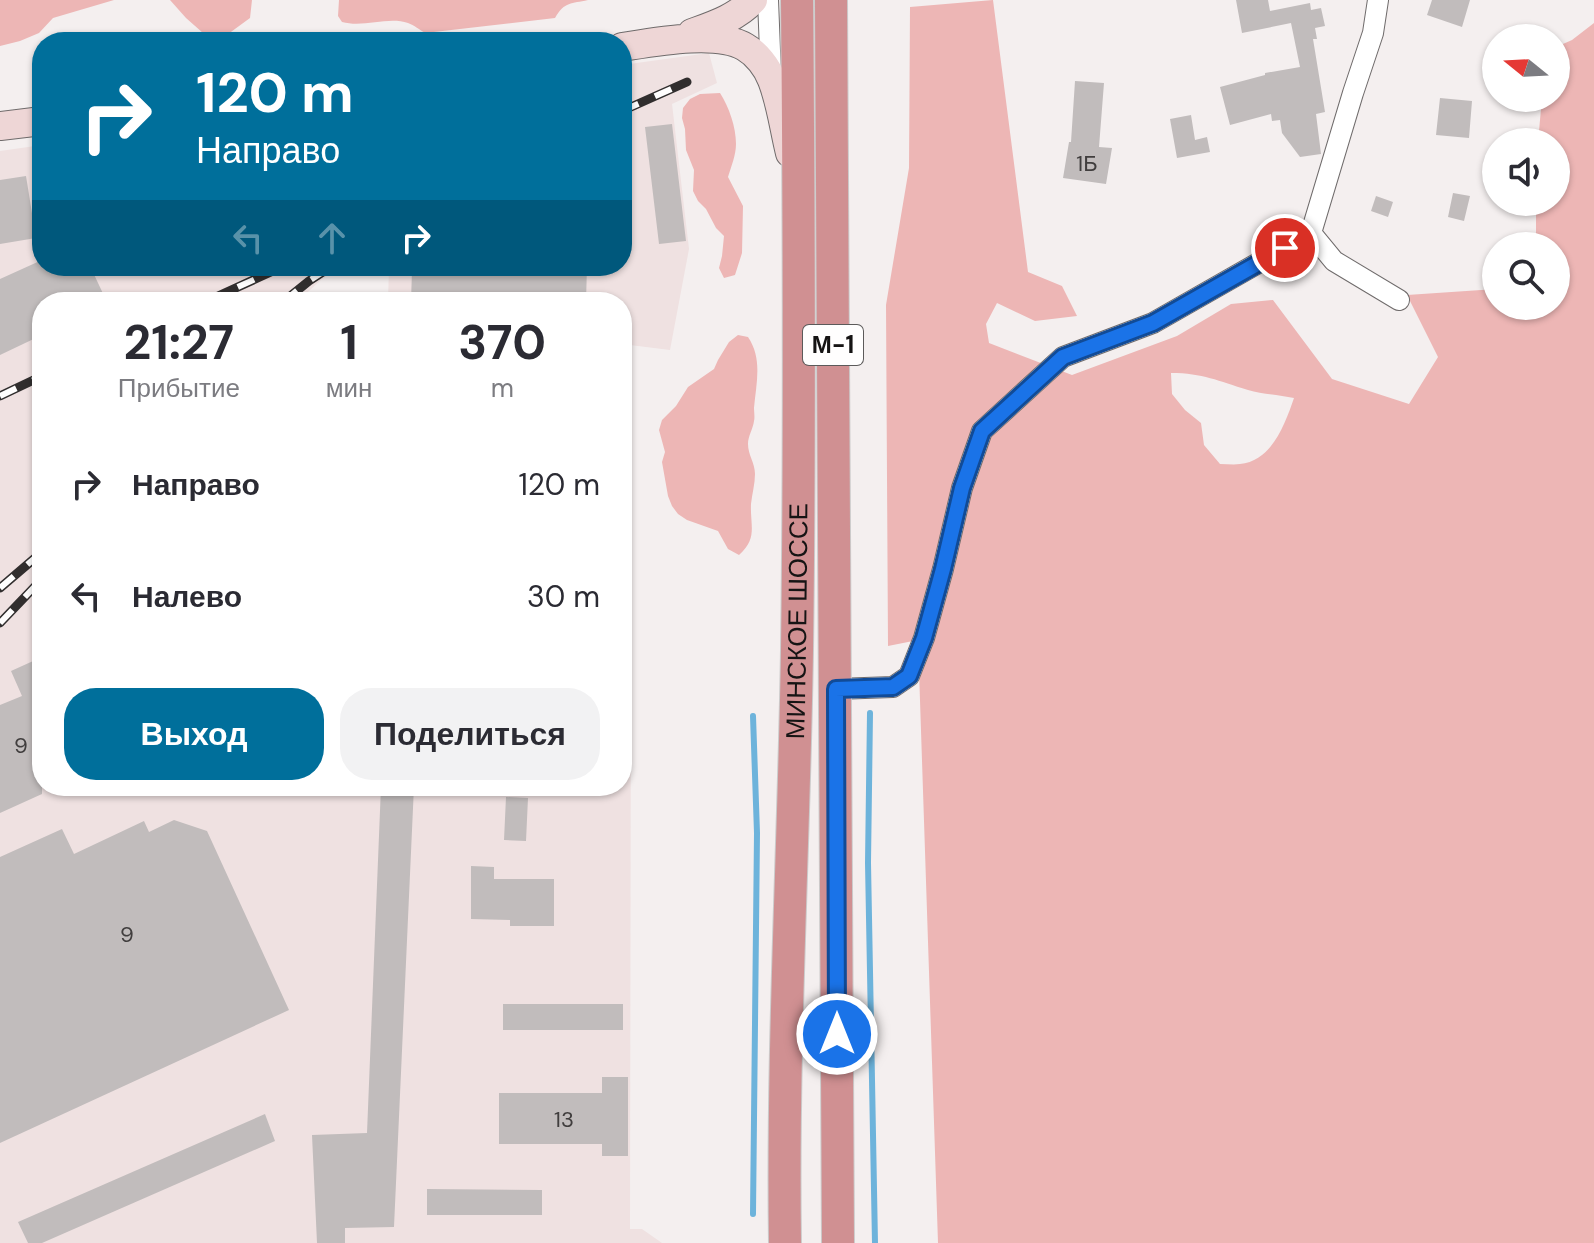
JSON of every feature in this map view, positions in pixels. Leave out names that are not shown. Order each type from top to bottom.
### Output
[{"type":"highway","name":"МИНСКОЕ ШОССЕ","points":[[785,1243],[788,938],[797,649],[797,0]]},
{"type":"highway","name":"МИНСКОЕ ШОССЕ","points":[[832,9],[838,1243]]},
{"type":"main road","points":[[676,39],[724,22],[753,0]]},
{"type":"main road","points":[[632,46],[676,39],[722,39],[744,46],[760,59],[772,79],[799,191]]},
{"type":"main road","points":[[0,126],[32,122]]},
{"type":"street","points":[[768,0],[772,79]]},
{"type":"street","points":[[836,689],[893,687],[909,676],[924,638],[962,488],[982,431],[1063,357],[1153,323],[1311,233],[1373,33],[1378,0]]},
{"type":"street","points":[[1311,233],[1334,261],[1399,300]]},
{"type":"shaded area","points":[[0,0],[114,0],[53,18],[40,32],[32,32],[32,36],[0,46]]},
{"type":"shaded area","points":[[170,0],[252,0],[250,18],[231,32],[202,32]]},
{"type":"shaded area","points":[[339,0],[588,0],[565,6],[555,18],[434,32],[423,32],[400,21],[359,24],[342,22],[338,16]]},
{"type":"shaded area","points":[[993,0],[1028,272],[1062,286],[1077,316],[1035,321],[997,303],[986,324],[989,343],[1072,375],[1177,336],[1231,304],[1273,300],[1332,379],[1409,404],[1438,357],[1407,295],[1482,290],[1482,320],[1570,320],[1570,232],[1536,232],[1536,216],[1570,216],[1570,128],[1539,128],[1541,112],[1570,112],[1570,41],[1594,23],[1594,1243],[938,1243],[918,640],[888,646],[886,305],[909,168],[910,7]],"holes":[[[1171,373],[1192,374],[1253,391],[1294,398],[1281,430],[1269,449],[1251,461],[1220,464],[1204,445],[1201,423],[1172,394]]]},
{"type":"shaded area","points":[[709,53],[717,83],[672,104],[689,249],[670,350],[632,345],[632,292],[388,292],[389,276],[632,276],[632,64]]},
{"type":"shaded area","points":[[720,93],[736,138],[728,177],[743,206],[742,253],[735,275],[724,278],[719,268],[724,236],[693,191],[694,170],[686,150],[682,118],[683,108],[690,99],[700,94]]},
{"type":"shaded area","points":[[32,146],[32,276],[327,276],[308,292],[32,292],[32,796],[631,796],[630,1229],[642,1229],[662,1243],[0,1243],[0,151]]},
{"type":"shaded area","points":[[738,335],[748,337],[753,345],[757,372],[754,420],[748,444],[755,474],[751,504],[752,531],[749,543],[739,555],[728,549],[718,531],[687,520],[672,506],[662,462],[665,452],[659,430],[662,420],[688,387],[714,369],[729,342]]},
{"type":"building","points":[[1236,0],[1268,0],[1270,11],[1310,3],[1311,10],[1321,8],[1325,26],[1315,28],[1317,39],[1313,39],[1325,112],[1316,114],[1321,154],[1300,157],[1282,133],[1280,120],[1272,121],[1271,114],[1230,125],[1220,87],[1265,73],[1300,67],[1291,23],[1242,33]]},
{"type":"building","points":[[1432,0],[1470,0],[1462,27],[1427,15]]},
{"type":"building","points":[[1075,81],[1104,83],[1099,147],[1112,148],[1106,184],[1063,178],[1071,142]]},
{"type":"building","points":[[1440,98],[1472,101],[1469,138],[1436,135]]},
{"type":"building","points":[[1191,115],[1195,140],[1207,137],[1210,152],[1177,158],[1170,119]]},
{"type":"building","points":[[672,124],[686,241],[659,244],[645,127]]},
{"type":"building","points":[[26,176],[32,213],[32,239],[0,244],[0,180]]},
{"type":"building","points":[[1453,193],[1470,196],[1464,221],[1448,217]]},
{"type":"building","points":[[1376,196],[1393,202],[1388,217],[1371,211]]},
{"type":"building","points":[[32,265],[32,276],[95,276],[102,292],[32,292],[32,340],[0,355],[0,279]]},
{"type":"building","points":[[412,276],[587,276],[586,292],[411,292]]},
{"type":"building","points":[[32,662],[32,796],[38,796],[0,813],[0,705],[22,696],[11,671]]},
{"type":"building","points":[[381,796],[414,796],[394,1227],[345,1228],[345,1243],[317,1243],[312,1135],[367,1133]]},
{"type":"building","points":[[506,797],[528,798],[526,841],[504,840]]},
{"type":"building","points":[[174,820],[207,831],[289,1010],[0,1143],[0,857],[62,829],[74,854],[144,821],[149,832]]},
{"type":"building","points":[[471,866],[494,867],[494,879],[554,879],[554,926],[510,926],[510,920],[471,919]]},
{"type":"building","points":[[503,1004],[623,1004],[623,1030],[503,1030]]},
{"type":"building","points":[[602,1077],[628,1077],[628,1156],[602,1156],[602,1144],[499,1144],[499,1093],[602,1093]]},
{"type":"building","points":[[265,1114],[275,1141],[42,1243],[28,1243],[18,1222]]},
{"type":"building","points":[[427,1189],[542,1190],[542,1215],[427,1215]]},
{"type":"waterway","points":[[870,713],[868,863],[875,1243]]},
{"type":"waterway","points":[[753,716],[757,833],[753,1214]]},
{"type":"railway","points":[[632,107],[687,82]]},
{"type":"railway","points":[[227,292],[262,276]]},
{"type":"railway","points":[[295,292],[317,276]]},
{"type":"railway","points":[[0,396],[32,381]]},
{"type":"railway","points":[[0,588],[32,561]]},
{"type":"railway","points":[[0,623],[32,589]]},
{"type":"route","points":[[837,1034],[836,689],[893,687],[909,676],[924,638],[962,488],[982,431],[1063,357],[1153,323],[1285,248]]}]
